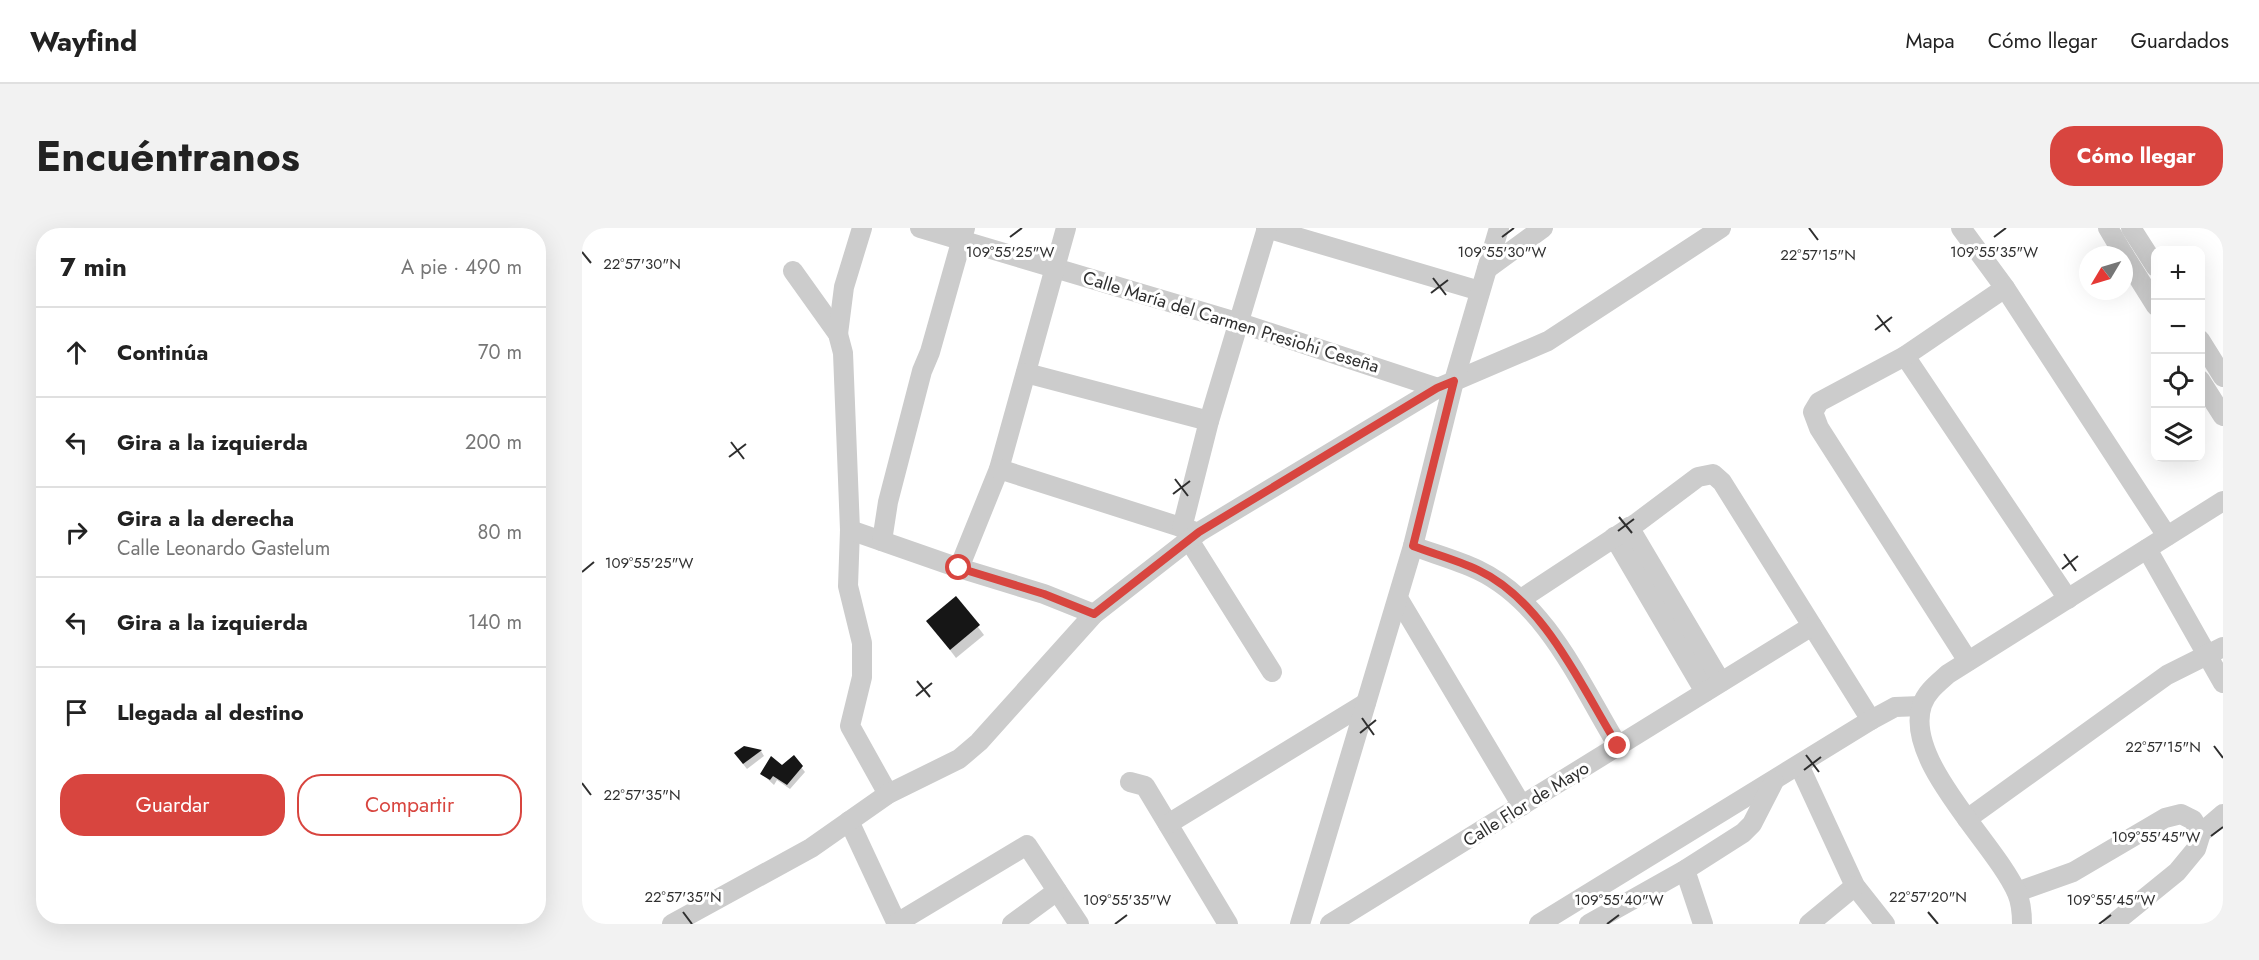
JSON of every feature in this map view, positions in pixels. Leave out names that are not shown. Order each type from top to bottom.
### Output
[{"type":"street","points":[[838,334],[844,287],[862,228]]},
{"type":"street","name":"Calle María del Carmen Presiohi Ceseña","points":[[920,228],[963,234],[1055,267],[1446,384]]},
{"type":"street","points":[[959,568],[999,469],[1066,228]]},
{"type":"street","points":[[1272,672],[1190,533],[1209,421],[1267,228],[1480,291]]},
{"type":"street","points":[[1300,924],[1413,546],[1446,384],[1480,291],[1498,228]]},
{"type":"street","points":[[1486,269],[1543,228]]},
{"type":"street","points":[[672,924],[812,848],[888,794],[959,759],[979,742],[1094,614],[1190,533],[1446,384],[1548,341],[1721,228]]},
{"type":"street","points":[[1961,228],[2005,288],[2167,536]]},
{"type":"street","points":[[2108,228],[2119,246]]},
{"type":"street","points":[[2131,228],[2151,259]]},
{"type":"street","points":[[882,541],[888,502],[922,371],[930,352],[963,234]]},
{"type":"street","points":[[2133,269],[2152,300]]},
{"type":"street","points":[[793,271],[838,334],[843,353],[850,530],[848,586],[862,643],[862,677],[850,726],[888,794]]},
{"type":"street","points":[[1968,661],[1819,428],[1813,412],[1819,402],[1905,356],[2005,288]]},
{"type":"street","points":[[2205,348],[2223,376]]},
{"type":"street","points":[[1905,356],[2068,599]]},
{"type":"street","points":[[1026,373],[1209,421]]},
{"type":"street","points":[[2205,388],[2223,416]]},
{"type":"street","points":[[999,469],[1190,533]]},
{"type":"street","points":[[1521,599],[1622,532],[1698,477],[1713,474],[1722,482],[1871,720]]},
{"type":"street","points":[[2022,924],[2017,892],[1932,766],[1921,735],[1921,706],[1930,691],[1948,674],[2223,501]]},
{"type":"street","points":[[850,530],[959,568],[1044,594],[1094,614]]},
{"type":"street","points":[[1622,532],[1713,687]]},
{"type":"street","points":[[1413,546],[1478,570],[1521,599],[1549,633],[1618,746]]},
{"type":"street","points":[[2147,549],[2216,652],[2223,683]]},
{"type":"street","points":[[1398,598],[1522,806]]},
{"type":"street","name":"Calle Flor de Mayo","points":[[1330,924],[1812,626]]},
{"type":"street","points":[[1967,819],[2167,675],[2216,652]]},
{"type":"street","points":[[1168,824],[1366,703]]},
{"type":"street","points":[[1539,924],[1871,720],[1895,707],[1921,706]]},
{"type":"street","points":[[1799,765],[1855,886],[1885,924]]},
{"type":"street","points":[[1590,892],[1596,922],[1685,870],[1743,833],[1752,824],[1775,779]]},
{"type":"street","points":[[1130,782],[1145,786],[1228,924]]},
{"type":"street","points":[[2017,892],[2073,872],[2165,818],[2181,814],[2193,820],[2201,833]]},
{"type":"street","points":[[2113,924],[2177,872],[2196,849],[2201,833],[2223,814]]},
{"type":"street","points":[[849,821],[897,923],[1027,845],[1079,924]]},
{"type":"street","points":[[1685,870],[1703,924]]},
{"type":"street","points":[[1809,924],[1855,886]]},
{"type":"street","points":[[1012,924],[1057,891]]},
{"type":"building","points":[[956,596],[980,625],[950,650],[926,621]]},
{"type":"building","points":[[744,746],[762,750],[743,764],[734,753]]},
{"type":"building","points":[[794,755],[803,766],[787,785],[773,776],[770,780],[760,774],[771,756],[782,765]]},
{"type":"route","points":[[959,568],[1074,604],[1094,614],[1199,532],[1437,388],[1454,381],[1413,546],[1478,570],[1521,599],[1549,633],[1618,746]]}]
